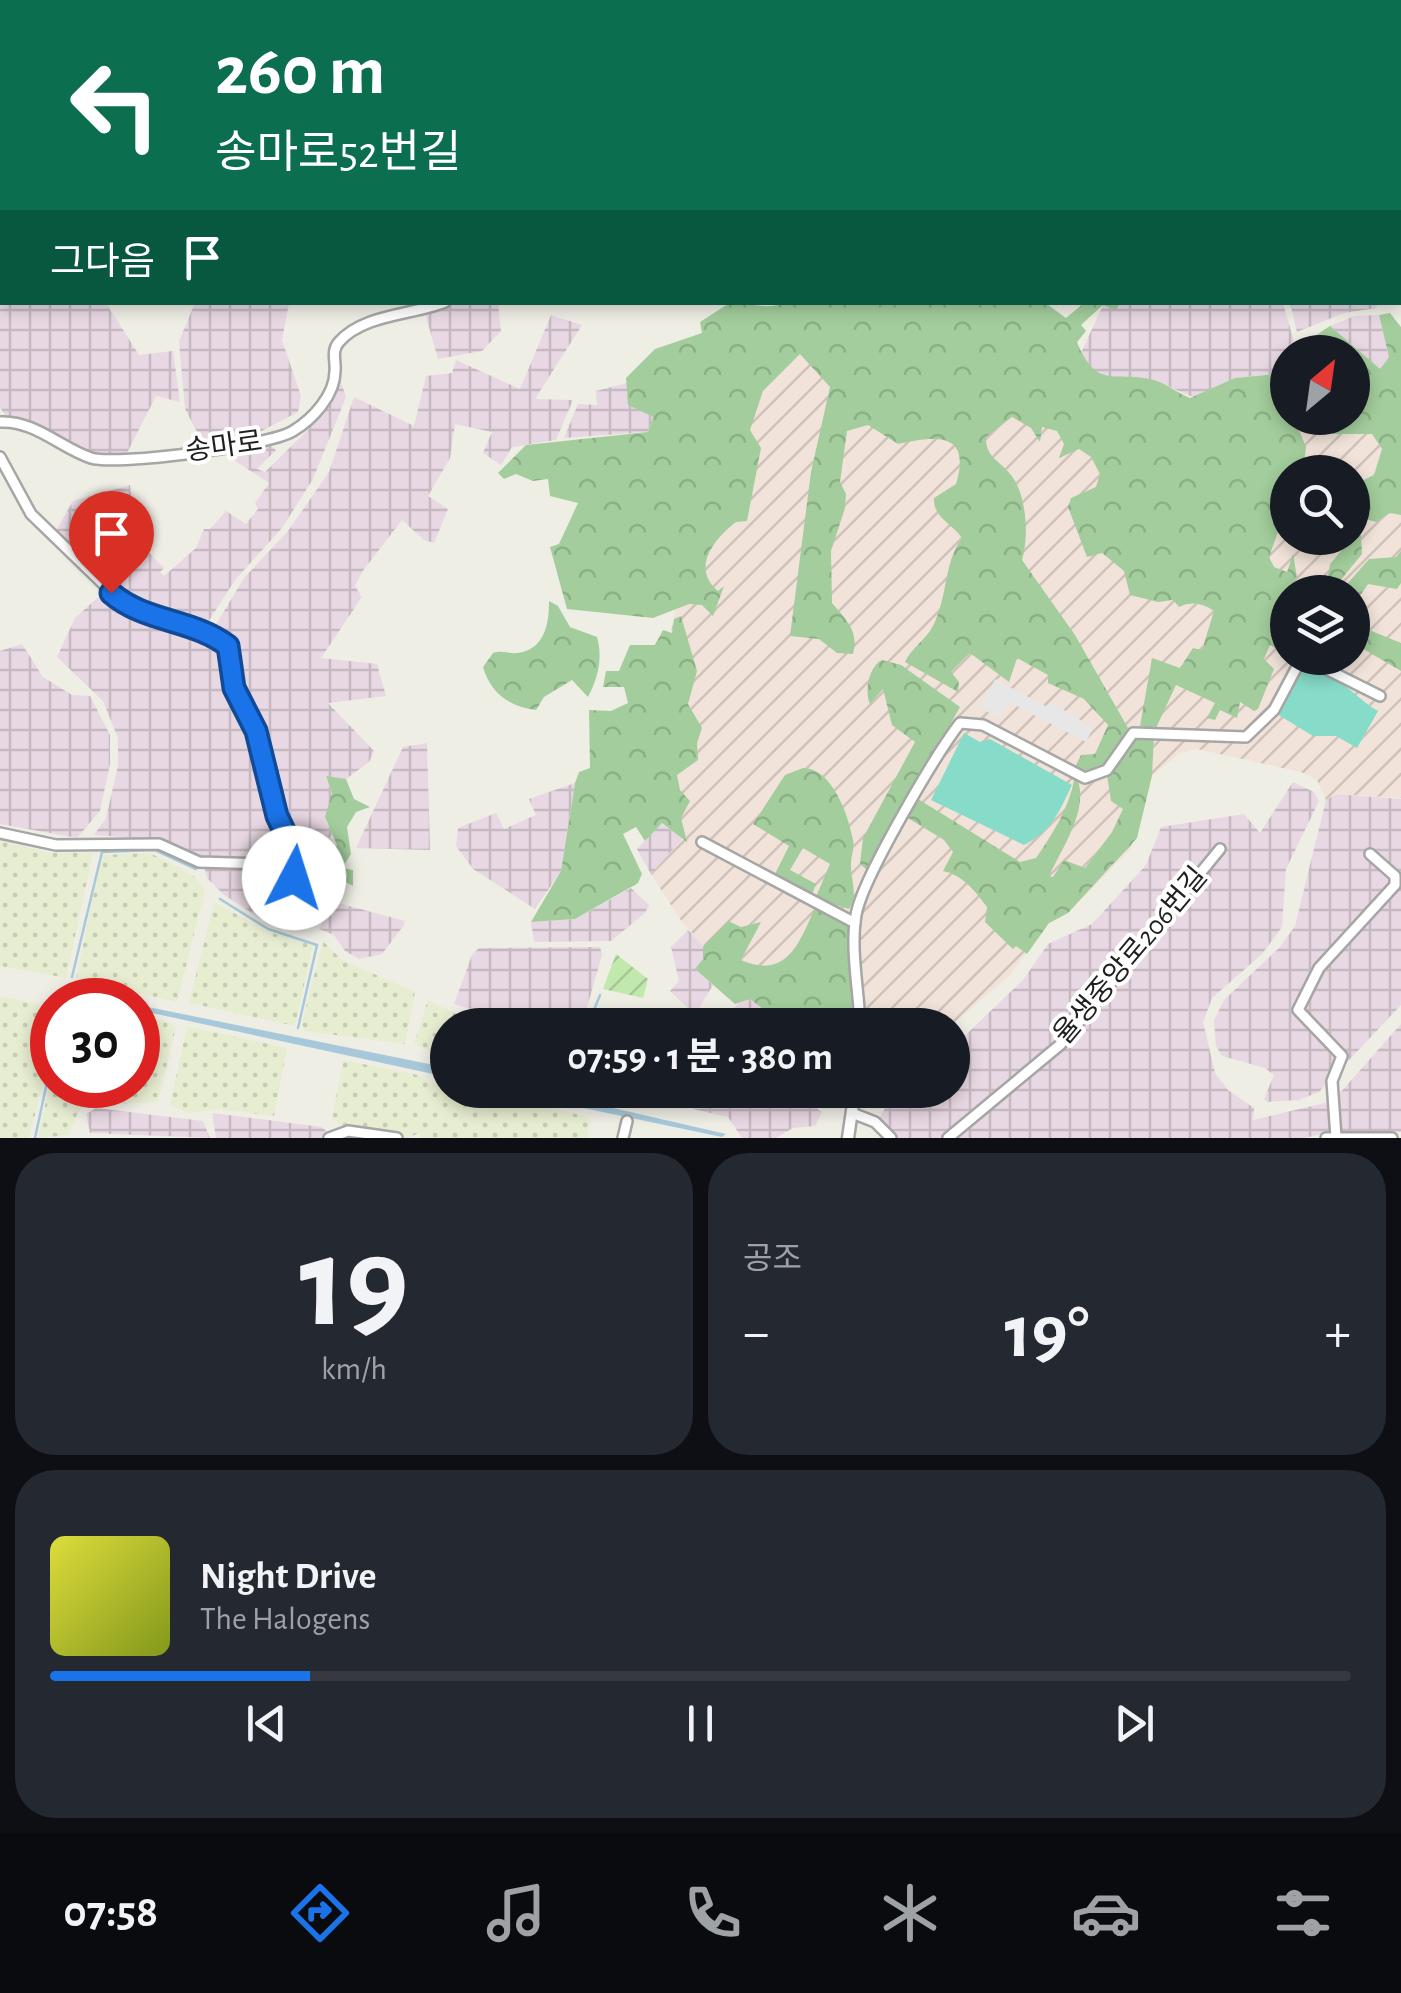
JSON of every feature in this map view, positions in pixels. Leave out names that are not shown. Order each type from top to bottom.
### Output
[{"type":"street","name":"송마로","points":[[0,422],[25,427],[105,460],[260,444],[292,432],[321,407],[335,375],[334,350],[342,338],[385,318],[434,305]]},
{"type":"street","points":[[0,457],[31,514],[122,602],[228,646],[234,688],[256,731],[277,816],[311,886],[263,864],[200,862],[159,844],[56,846],[0,833]]},
{"type":"street","points":[[859,1008],[856,924],[860,902],[960,723],[983,726],[1085,778],[1107,770],[1133,733],[1246,737],[1274,710],[1299,663],[1306,659],[1380,696]]},
{"type":"street","points":[[702,842],[856,924]]},
{"type":"street","name":"율생중앙로206번길","points":[[948,1138],[1061,1044],[1220,849]]},
{"type":"street","points":[[1336,1137],[1332,1081],[1340,1050],[1298,1010],[1319,968],[1397,880],[1370,854]]},
{"type":"street","points":[[848,1138],[853,1108]]},
{"type":"street","points":[[852,1113],[875,1122],[891,1138]]},
{"type":"street","points":[[622,1138],[627,1121]]},
{"type":"street","points":[[330,1138],[348,1131],[397,1138]]},
{"type":"street","points":[[1326,1138],[1397,1137]]},
{"type":"shaded area","points":[[0,305],[107,305],[139,355],[173,351],[180,402],[156,396],[126,455],[91,454],[7,419],[0,407]]},
{"type":"shaded area","points":[[194,305],[289,305],[282,340],[301,396],[298,412],[233,446],[205,447],[185,409],[179,341]]},
{"type":"shaded area","points":[[449,305],[498,305],[501,331],[482,351],[438,359],[425,313]]},
{"type":"shaded area","points":[[1103,305],[1116,309],[1118,305],[1284,305],[1292,335],[1270,335],[1270,375],[1235,378],[1195,398],[1154,380],[1102,376],[1091,370],[1081,353]]},
{"type":"shaded area","points":[[1290,305],[1376,305],[1377,308],[1344,313],[1297,332]]},
{"type":"shaded area","points":[[551,315],[582,325],[535,399],[573,400],[556,440],[512,447],[501,465],[483,453],[492,432],[455,424],[450,458],[428,496],[448,509],[434,543],[424,540],[402,520],[362,572],[355,586],[362,597],[321,658],[377,664],[386,696],[328,703],[374,751],[369,762],[346,779],[326,777],[332,793],[326,821],[333,834],[312,855],[299,861],[237,686],[233,651],[214,633],[215,626],[244,578],[288,531],[329,472],[354,397],[414,426],[426,376],[452,373],[456,360],[520,389]]},
{"type":"shaded area","points":[[1379,315],[1389,357],[1380,370],[1370,361],[1370,335],[1340,335],[1330,326],[1354,316]]},
{"type":"shaded area","points":[[803,351],[1095,383],[1186,406],[1270,416],[1270,435],[1370,435],[1370,414],[1401,406],[1401,798],[1336,794],[1326,800],[1317,780],[1301,772],[1197,749],[1180,753],[1152,776],[1130,850],[1068,913],[1049,923],[1009,976],[970,1010],[826,1008],[778,972],[727,960],[707,949],[682,922],[651,874],[683,838],[637,809],[676,606],[763,391]]},
{"type":"shaded area","points":[[340,379],[346,397],[313,479],[282,528],[235,580],[203,630],[127,602],[54,534],[73,501],[130,485],[131,496],[119,511],[151,529],[144,547],[164,568],[160,572],[164,576],[196,548],[204,529],[210,529],[226,511],[246,524],[258,509],[255,503],[269,483],[232,459],[232,451],[270,445],[276,450],[257,469],[265,472],[308,430]]},
{"type":"shaded area","points":[[627,383],[629,405],[653,417],[648,432],[564,438],[578,404],[597,405],[596,391]]},
{"type":"shaded area","points":[[105,591],[128,609],[187,629],[225,648],[231,688],[255,735],[274,816],[301,876],[264,861],[198,858],[151,839],[94,835],[106,818],[118,766],[118,738],[103,701],[57,657],[75,618]]},
{"type":"shaded area","points":[[22,644],[43,677],[72,695],[90,696],[110,735],[110,764],[100,811],[77,838],[0,824],[0,651]]},
{"type":"shaded area","points":[[1301,675],[1331,675],[1378,711],[1357,748],[1336,736],[1313,736],[1277,714]]},
{"type":"shaded area","points":[[995,679],[1047,707],[1051,702],[1093,728],[1086,742],[1009,702],[1000,718],[980,708]]},
{"type":"shaded area","points":[[964,733],[980,742],[990,739],[1072,785],[1054,820],[1034,840],[1024,845],[931,800]]},
{"type":"shaded area","points":[[427,743],[430,850],[356,848],[403,747]]},
{"type":"shaded area","points":[[1293,782],[1314,792],[1319,801],[1286,869],[1282,927],[1262,954],[1212,998],[1203,1022],[1215,1073],[1228,1090],[1254,1108],[1253,1120],[1329,1102],[1329,1132],[1305,1138],[895,1138],[882,1123],[880,1117],[885,1108],[970,1108],[970,1031],[1023,980],[1048,944],[1092,924],[1146,865],[1161,827],[1244,814],[1260,833]]},
{"type":"shaded area","points":[[575,783],[561,871],[535,909],[473,869],[456,846],[458,828],[496,813],[504,829],[536,815],[529,799]]},
{"type":"shaded area","points":[[1336,794],[1401,799],[1401,1005],[1319,1092],[1299,1100],[1267,1102],[1264,1099],[1274,1075],[1265,1068],[1222,1056],[1216,1046],[1214,1020],[1224,1000],[1280,947],[1295,926],[1326,800]]},
{"type":"shaded area","points":[[662,823],[684,838],[651,874],[637,849]]},
{"type":"shaded area","points":[[204,866],[265,868],[301,889],[282,925],[260,918],[224,895],[207,878]]},
{"type":"shaded area","points":[[631,888],[649,905],[645,913],[611,941],[534,942],[531,922],[575,919]]},
{"type":"shaded area","points":[[323,899],[405,921],[404,925],[382,954],[359,959],[345,951],[334,935],[319,929],[325,917]]},
{"type":"shaded area","points":[[688,930],[704,946],[703,959],[696,970],[713,985],[699,1008],[688,1008],[670,991],[679,981],[671,947]]},
{"type":"shaded area","points":[[600,947],[602,955],[587,1008],[467,1008],[454,1004],[472,955],[479,948]]},
{"type":"shaded area","points":[[745,998],[762,1008],[734,1008]]},
{"type":"shaded area","points":[[160,1009],[430,1064],[430,1073],[160,1015]]},
{"type":"shaded area","points":[[1401,1024],[1401,1132],[1342,1133],[1338,1095]]},
{"type":"shaded area","points":[[96,1108],[203,1121],[210,1138],[90,1133],[86,1114]]},
{"type":"shaded area","points":[[583,1108],[613,1108],[726,1134],[722,1137]]},
{"type":"shaded area","points":[[816,1108],[822,1112],[815,1126],[793,1128],[776,1138],[742,1138],[728,1117],[693,1109]]},
{"type":"shaded area","points":[[212,1113],[322,1127],[327,1132],[322,1138],[216,1138]]},
{"type":"green space","points":[[726,305],[1048,305],[1066,318],[1082,305],[1103,305],[1081,325],[1086,331],[1077,342],[1084,357],[1100,373],[1154,380],[1190,398],[1235,378],[1270,375],[1270,435],[1301,435],[1306,447],[1305,455],[1270,455],[1269,557],[1274,567],[1287,572],[1293,555],[1297,575],[1270,575],[1270,645],[1264,659],[1272,675],[1258,709],[1254,711],[1240,702],[1237,718],[1220,710],[1215,720],[1207,718],[1215,703],[1176,685],[1156,728],[1140,726],[1152,658],[1180,668],[1193,648],[1202,650],[1214,611],[1197,604],[1179,607],[1173,600],[1158,602],[1130,595],[1124,571],[1102,553],[1087,557],[1068,507],[1071,498],[1096,487],[1100,474],[1091,457],[1079,449],[1059,458],[1064,444],[1057,431],[1042,427],[1040,442],[1031,428],[1012,417],[986,437],[986,444],[1020,493],[1026,528],[1022,560],[1075,635],[1128,728],[1101,766],[1074,769],[1081,755],[1095,754],[1108,725],[1084,699],[1048,683],[1048,675],[1017,658],[1009,682],[970,653],[951,672],[959,682],[958,692],[905,662],[933,626],[952,557],[962,538],[935,505],[934,498],[956,484],[960,467],[959,454],[947,441],[925,439],[898,444],[868,425],[847,431],[840,482],[846,494],[845,508],[831,551],[832,603],[853,632],[853,654],[837,653],[819,639],[790,636],[811,472],[830,387],[800,354],[763,391],[750,430],[761,448],[747,521],[736,522],[728,529],[714,545],[706,563],[710,582],[718,591],[724,586],[713,616],[702,605],[689,604],[653,618],[567,609],[550,547],[559,544],[578,503],[550,496],[548,479],[533,481],[516,474],[504,479],[498,473],[526,445],[648,432],[653,417],[628,405],[626,378],[655,349],[702,333],[700,322]]},
{"type":"green space","points":[[1390,313],[1401,327],[1401,515],[1390,513],[1376,522],[1370,520],[1370,477],[1382,449],[1370,434],[1370,360],[1380,369],[1389,357],[1379,315]]},
{"type":"green space","points":[[1330,326],[1340,335],[1316,335]]},
{"type":"green space","points":[[1401,551],[1401,583],[1397,589],[1370,584],[1370,575],[1355,575],[1369,559],[1396,557]]},
{"type":"green space","points":[[1338,555],[1361,555],[1345,575],[1328,575]]},
{"type":"green space","points":[[549,601],[558,606],[570,627],[597,637],[599,660],[588,697],[572,680],[544,697],[536,710],[502,697],[483,667],[493,653],[518,653],[541,640]]},
{"type":"green space","points":[[681,616],[697,671],[688,704],[702,728],[697,743],[698,760],[677,775],[680,790],[690,801],[681,818],[687,842],[662,823],[645,841],[636,827],[623,834],[642,874],[638,883],[575,919],[531,922],[561,871],[575,783],[579,772],[590,768],[589,710],[611,711],[628,703],[624,687],[603,687],[606,671],[619,671],[630,645],[655,645],[663,630],[672,633],[674,619]]},
{"type":"green space","points":[[1370,630],[1401,643],[1401,671],[1370,653]]},
{"type":"green space","points":[[882,660],[901,665],[960,707],[867,870],[860,864],[863,838],[915,742],[892,725],[883,689],[870,704],[869,680]]},
{"type":"green space","points":[[1134,735],[1154,735],[1152,776],[1137,838],[1068,913],[1049,923],[1027,954],[1016,946],[1013,949],[985,922],[987,907],[973,890],[957,876],[943,871],[953,852],[944,840],[908,818],[918,799],[1020,862],[1036,858],[1064,811],[1074,780],[1078,781],[1077,817],[1049,876],[1053,877],[1064,860],[1085,868],[1112,832],[1123,809],[1111,801],[1107,775]]},
{"type":"green space","points":[[803,768],[813,770],[830,784],[847,818],[853,843],[854,892],[849,909],[815,899],[830,864],[803,848],[790,870],[816,884],[811,897],[774,876],[789,846],[753,824],[785,775]]},
{"type":"green space","points":[[326,776],[346,779],[354,799],[370,807],[356,812],[347,827],[351,854],[342,868],[353,870],[353,886],[342,880],[328,881],[323,872],[337,845],[325,817],[332,793]]},
{"type":"green space","points":[[0,841],[51,853],[93,853],[66,978],[0,966]]},
{"type":"green space","points":[[150,853],[194,876],[205,890],[177,1002],[160,998],[160,978],[76,978],[102,855]]},
{"type":"green space","points":[[214,902],[269,932],[313,945],[295,1026],[189,1003]]},
{"type":"green space","points":[[815,908],[853,927],[855,1008],[762,1008],[750,999],[735,1004],[695,969],[703,959],[703,947],[728,921],[741,927],[761,922],[741,960],[757,965],[780,962],[803,934]]},
{"type":"green space","points":[[323,941],[342,960],[415,992],[405,1044],[305,1031],[301,1026]]},
{"type":"green space","points":[[616,954],[648,979],[643,998],[603,989]]},
{"type":"green space","points":[[0,996],[30,1002],[30,1108],[37,1108],[29,1138],[0,1138]]},
{"type":"green space","points":[[428,1000],[444,1008],[430,1008],[430,1050],[414,1044]]},
{"type":"green space","points":[[160,1020],[176,1027],[160,1094]]},
{"type":"green space","points":[[187,1026],[287,1048],[274,1116],[218,1109],[188,1113],[170,1105]]},
{"type":"green space","points":[[343,1060],[418,1075],[430,1083],[430,1108],[551,1108],[585,1116],[590,1121],[587,1138],[422,1138],[419,1133],[408,1138],[345,1127],[332,1119]]},
{"type":"green space","points":[[44,1108],[83,1108],[69,1135],[38,1138]]},
{"type":"waterway","points":[[72,977],[102,852],[155,850],[196,869]]},
{"type":"waterway","points":[[220,899],[268,929],[317,945],[298,1028]]},
{"type":"waterway","points":[[595,1008],[600,995]]},
{"type":"waterway","points":[[35,1138],[41,1108]]},
{"type":"route","points":[[111,593],[137,610],[222,641],[232,652],[234,688],[264,754],[277,816],[288,846],[311,886],[294,878]]}]
